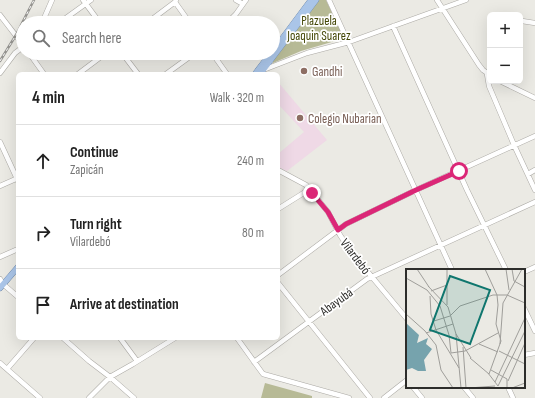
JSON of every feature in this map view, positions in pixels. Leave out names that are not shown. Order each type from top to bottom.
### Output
[{"type":"main road","points":[[280,41],[311,0]]},
{"type":"main road","points":[[280,48],[316,0]]},
{"type":"main road","points":[[257,72],[266,60]]},
{"type":"main road","points":[[262,72],[271,60]]},
{"type":"main road","points":[[1,284],[16,269]]},
{"type":"street","points":[[45,16],[52,0]]},
{"type":"street","points":[[67,16],[84,2],[91,0]]},
{"type":"street","points":[[233,16],[244,2],[236,0]]},
{"type":"street","points":[[329,0],[452,269]]},
{"type":"street","points":[[437,0],[479,65],[487,74]]},
{"type":"street","points":[[262,72],[307,53],[349,42],[466,0]]},
{"type":"street","points":[[156,16],[176,1],[186,16]]},
{"type":"street","points":[[84,2],[95,16]]},
{"type":"street","points":[[0,14],[16,36]]},
{"type":"street","points":[[523,21],[535,23]]},
{"type":"street","points":[[393,26],[506,269]]},
{"type":"street","points":[[0,73],[16,52]]},
{"type":"street","points":[[34,60],[43,72]]},
{"type":"street","points":[[81,72],[97,60]]},
{"type":"street","points":[[127,60],[136,72]]},
{"type":"street","points":[[169,72],[185,60]]},
{"type":"street","points":[[217,60],[226,72]]},
{"type":"street","points":[[489,84],[514,145],[535,190]]},
{"type":"street","points":[[506,84],[535,98]]},
{"type":"street","points":[[280,274],[346,224],[416,190],[535,136]]},
{"type":"street","points":[[0,142],[16,175]]},
{"type":"street","points":[[528,174],[535,170]]},
{"type":"street","name":"Vilardebó","points":[[280,171],[302,182],[310,189],[328,212],[347,247],[406,318]]},
{"type":"street","points":[[0,186],[16,180]]},
{"type":"street","points":[[280,208],[310,189]]},
{"type":"street","name":"Abayubá","points":[[254,362],[371,276],[535,202]]},
{"type":"street","points":[[0,257],[16,250]]},
{"type":"street","points":[[525,272],[535,267]]},
{"type":"street","points":[[1,284],[16,295]]},
{"type":"street","points":[[280,286],[370,398]]},
{"type":"street","points":[[525,310],[535,331]]},
{"type":"street","points":[[7,369],[32,340]]},
{"type":"street","points":[[65,340],[134,398]]},
{"type":"street","points":[[121,340],[137,361]]},
{"type":"street","points":[[89,398],[110,377],[172,340]]},
{"type":"street","points":[[238,340],[263,374],[349,398]]},
{"type":"street","points":[[525,355],[535,353]]},
{"type":"street","points":[[0,363],[40,398]]},
{"type":"street","points":[[384,398],[406,381]]},
{"type":"street","points":[[414,388],[422,398]]},
{"type":"street","points":[[465,388],[473,398]]},
{"type":"street","points":[[508,388],[513,398]]},
{"type":"shaded area","name":"Colegio Nubarian","points":[[280,84],[327,140],[287,171],[280,168],[280,152],[304,132],[280,106]]},
{"type":"green space","name":"Plazuela Joaquin Suarez","points":[[319,0],[326,0],[343,36],[342,39],[301,51],[280,60],[280,52]]},
{"type":"green space","name":"Plazuela Joaquin Suarez","points":[[274,60],[280,60],[273,63]]},
{"type":"green space","points":[[265,383],[312,396],[312,398],[261,398]]},
{"type":"railway","points":[[26,16],[34,0]]},
{"type":"railway","points":[[0,61],[16,35]]},
{"type":"place","name":"Gandhi","points":[[304,71]]},
{"type":"place","name":"Colegio Nubarian","points":[[300,118]]},
{"type":"route","points":[[312,193],[328,212],[338,230],[346,224],[459,171]]}]
